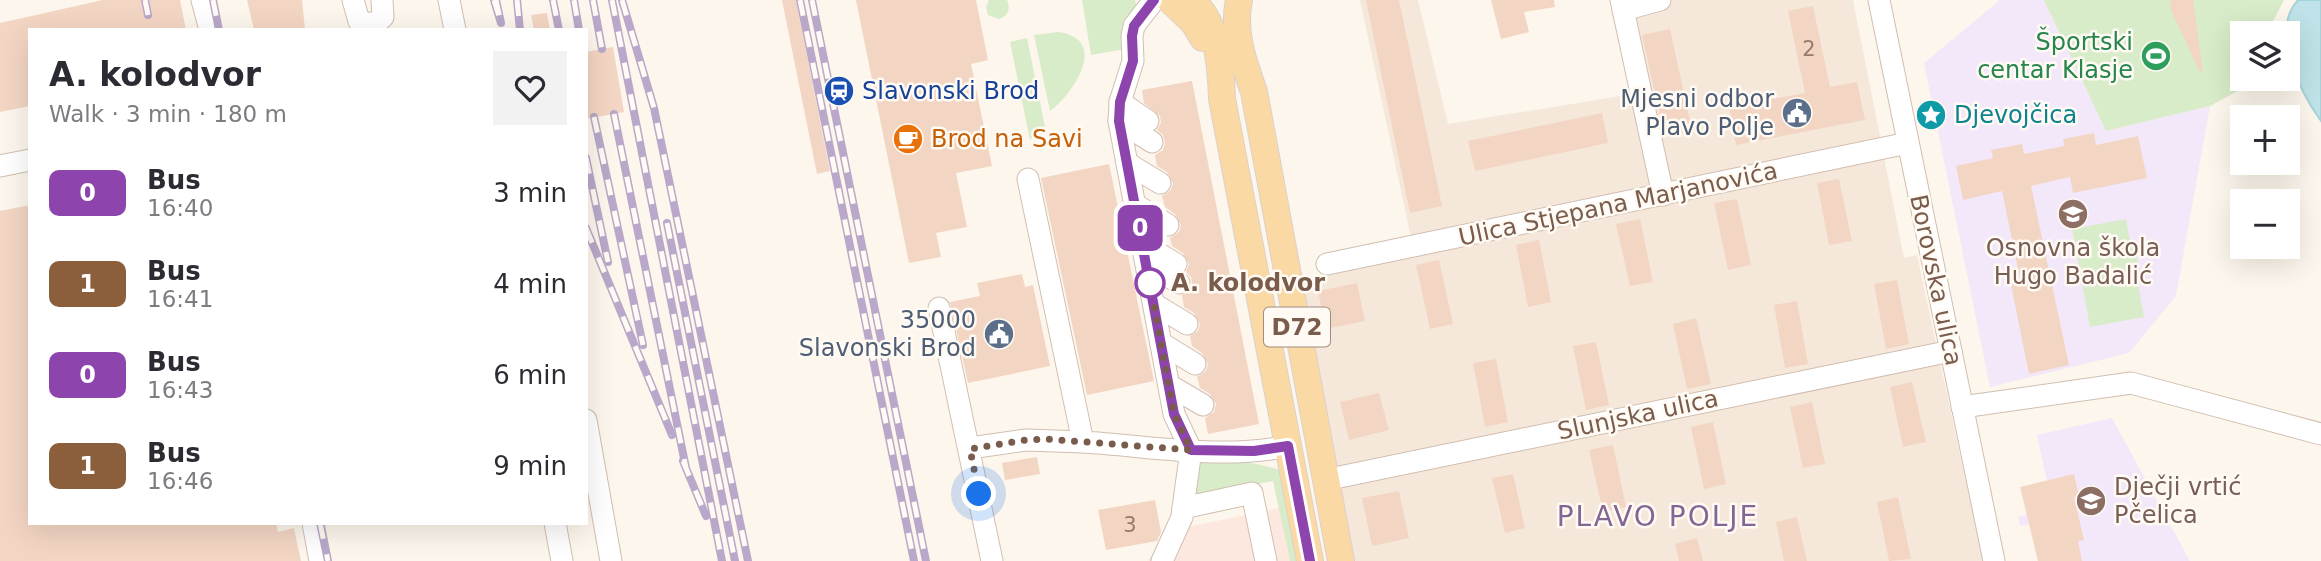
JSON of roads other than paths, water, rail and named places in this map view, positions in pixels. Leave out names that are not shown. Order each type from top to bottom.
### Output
[{"type":"main road","name":"D72","points":[[1170,0],[1201,32],[1210,69],[1222,99]]},
{"type":"main road","name":"D72","points":[[1193,4],[1217,13],[1244,3],[1239,42],[1254,92],[1341,561]]},
{"type":"main road","name":"D72","points":[[1193,4],[1206,17],[1220,62],[1222,99],[1310,561]]},
{"type":"street","points":[[202,0],[209,28]]},
{"type":"street","points":[[353,0],[359,21],[369,24],[383,18],[382,0]]},
{"type":"street","points":[[449,0],[455,28]]},
{"type":"street","points":[[1154,0],[1134,26],[1133,61],[1121,121],[1174,414],[1191,450],[1182,517],[1162,561]]},
{"type":"street","points":[[1660,0],[1622,5],[1662,195]]},
{"type":"street","name":"Borovska ulica","points":[[1879,0],[1951,351],[1989,560]]},
{"type":"street","points":[[1121,121],[1152,141],[1121,121]]},
{"type":"street","name":"Ulica Stjepana Marjanovića","points":[[1327,264],[1908,143]]},
{"type":"street","points":[[0,166],[28,159]]},
{"type":"street","points":[[1129,173],[1162,192]]},
{"type":"street","points":[[1028,179],[1083,442]]},
{"type":"street","points":[[1141,234],[1170,234]]},
{"type":"street","points":[[1141,234],[1177,274]]},
{"type":"street","points":[[939,308],[992,561]]},
{"type":"street","points":[[1156,314],[1189,335],[1156,314]]},
{"type":"street","name":"Slunjska ulica","points":[[1325,480],[1951,351]]},
{"type":"street","points":[[1167,376],[1201,396]]},
{"type":"street","points":[[1962,407],[2131,383],[2321,434]]},
{"type":"street","points":[[588,431],[611,561]]},
{"type":"street","points":[[970,449],[1026,440],[1191,450],[1254,451],[1288,446]]},
{"type":"street","points":[[1183,508],[1252,493],[1266,561]]},
{"type":"street","points":[[313,525],[320,561]]},
{"type":"street","points":[[555,525],[562,561]]},
{"type":"water","points":[[2298,0],[2321,0],[2321,121],[2300,85],[2300,21],[2288,21]]},
{"type":"railway","points":[[145,0],[148,15]]},
{"type":"railway","points":[[213,0],[219,28]]},
{"type":"railway","points":[[494,0],[501,23],[496,0]]},
{"type":"railway","points":[[517,0],[520,28]]},
{"type":"railway","points":[[553,0],[559,28]]},
{"type":"railway","points":[[574,0],[579,28]]},
{"type":"railway","points":[[593,0],[602,49]]},
{"type":"railway","points":[[612,0],[722,561]]},
{"type":"railway","points":[[622,0],[654,108],[748,561]]},
{"type":"railway","points":[[800,0],[914,561]]},
{"type":"railway","points":[[812,0],[926,561]]},
{"type":"railway","points":[[614,114],[686,468]]},
{"type":"railway","points":[[594,117],[643,345]]},
{"type":"railway","points":[[588,167],[608,262]]},
{"type":"railway","points":[[667,223],[735,561]]},
{"type":"railway","points":[[588,233],[672,435]]},
{"type":"railway","points":[[683,461],[706,516]]},
{"type":"railway","points":[[320,525],[328,561]]},
{"type":"place","name":"Športski centar Klasje","points":[[2156,56]]},
{"type":"place","name":"Slavonski Brod","points":[[839,91]]},
{"type":"place","name":"Mjesni odbor Plavo Polje","points":[[1797,113]]},
{"type":"place","name":"Djevojčica","points":[[1931,115]]},
{"type":"place","name":"Brod na Savi","points":[[908,139]]},
{"type":"place","name":"Osnovna škola Hugo Badalić","points":[[2073,214]]},
{"type":"place","name":"A. kolodvor","points":[[1150,283]]},
{"type":"place","name":"35000 Slavonski Brod","points":[[999,334]]},
{"type":"place","name":"Dječji vrtić Pčelica","points":[[2091,501]]},
{"type":"district","name":"PLAVO POLJE","points":[[1658,516]]}]
